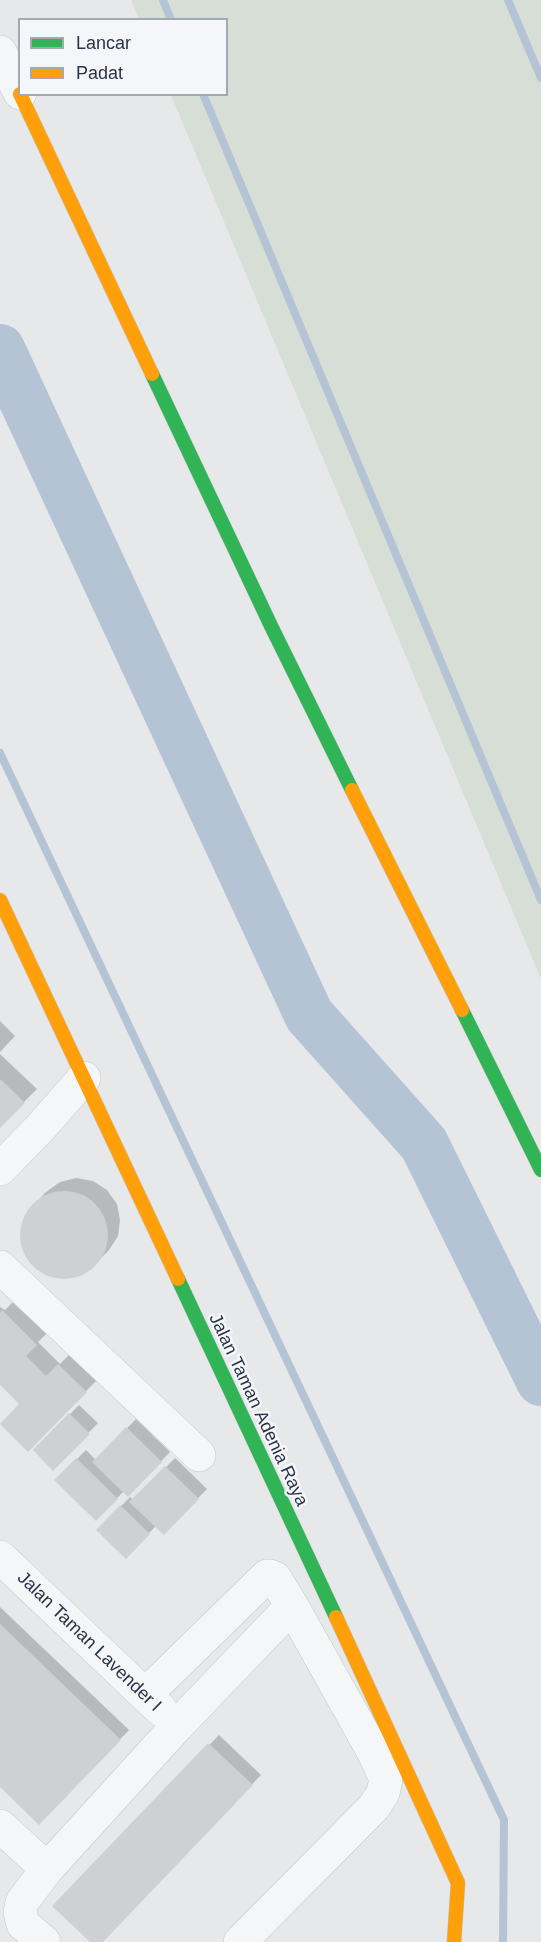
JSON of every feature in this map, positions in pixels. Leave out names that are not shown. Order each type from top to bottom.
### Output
[{"type":"street","points":[[0,52],[18,90]]},
{"type":"street","points":[[21,96],[277,639],[541,1170]]},
{"type":"street","name":"Jalan Taman Adenia Raya","points":[[0,900],[399,1751],[458,1883],[454,1942]]},
{"type":"street","points":[[0,1169],[84,1078]]},
{"type":"street","points":[[0,1267],[199,1455]]},
{"type":"street","name":"Jalan Taman Lavender I","points":[[0,1557],[177,1726]]},
{"type":"street","points":[[145,1695],[267,1576],[275,1578],[374,1753],[386,1779],[382,1793],[374,1807],[240,1942]]},
{"type":"street","points":[[34,1933],[20,1912],[22,1902],[47,1869],[177,1726],[292,1606]]},
{"type":"street","points":[[0,1826],[47,1869]]},
{"type":"shaded area","points":[[131,0],[541,0],[541,979],[171,96],[228,96],[228,18],[139,18]]},
{"type":"building","points":[[0,1079],[25,1103],[0,1128]]},
{"type":"building","points":[[64,1191],[81,1195],[95,1204],[104,1218],[108,1235],[104,1252],[95,1266],[81,1275],[64,1279],[47,1275],[33,1266],[24,1252],[20,1235],[24,1218],[33,1204],[47,1195]]},
{"type":"building","points":[[2,1310],[37,1345],[26,1356],[46,1376],[58,1364],[87,1392],[28,1452],[0,1424],[19,1404],[0,1385],[0,1313]]},
{"type":"building","points":[[69,1413],[90,1434],[53,1471],[33,1450]]},
{"type":"building","points":[[126,1427],[162,1462],[128,1497],[92,1462]]},
{"type":"building","points":[[76,1458],[118,1499],[96,1521],[54,1480]]},
{"type":"building","points":[[165,1466],[199,1499],[164,1535],[129,1502]]},
{"type":"building","points":[[120,1505],[150,1534],[126,1559],[96,1530]]},
{"type":"building","points":[[0,1624],[121,1740],[39,1825],[0,1787]]},
{"type":"building","points":[[208,1743],[253,1785],[103,1942],[90,1942],[52,1906]]},
{"type":"waterway","points":[[163,0],[170,18]]},
{"type":"waterway","points":[[508,0],[541,78]]},
{"type":"waterway","points":[[204,96],[541,900]]},
{"type":"waterway","points":[[0,349],[309,1015],[424,1144],[541,1381]]},
{"type":"waterway","points":[[0,753],[504,1820],[503,1942]]},
{"type":"traffic: fast","points":[[152,374],[272,628],[352,790]]},
{"type":"traffic: fast","points":[[462,1010],[541,1170]]},
{"type":"traffic: fast","points":[[178,1279],[336,1617]]},
{"type":"traffic: slow","points":[[21,96],[152,374]]},
{"type":"traffic: slow","points":[[352,790],[462,1010]]},
{"type":"traffic: slow","points":[[0,900],[178,1279]]},
{"type":"traffic: slow","points":[[336,1617],[458,1883],[454,1942]]}]
